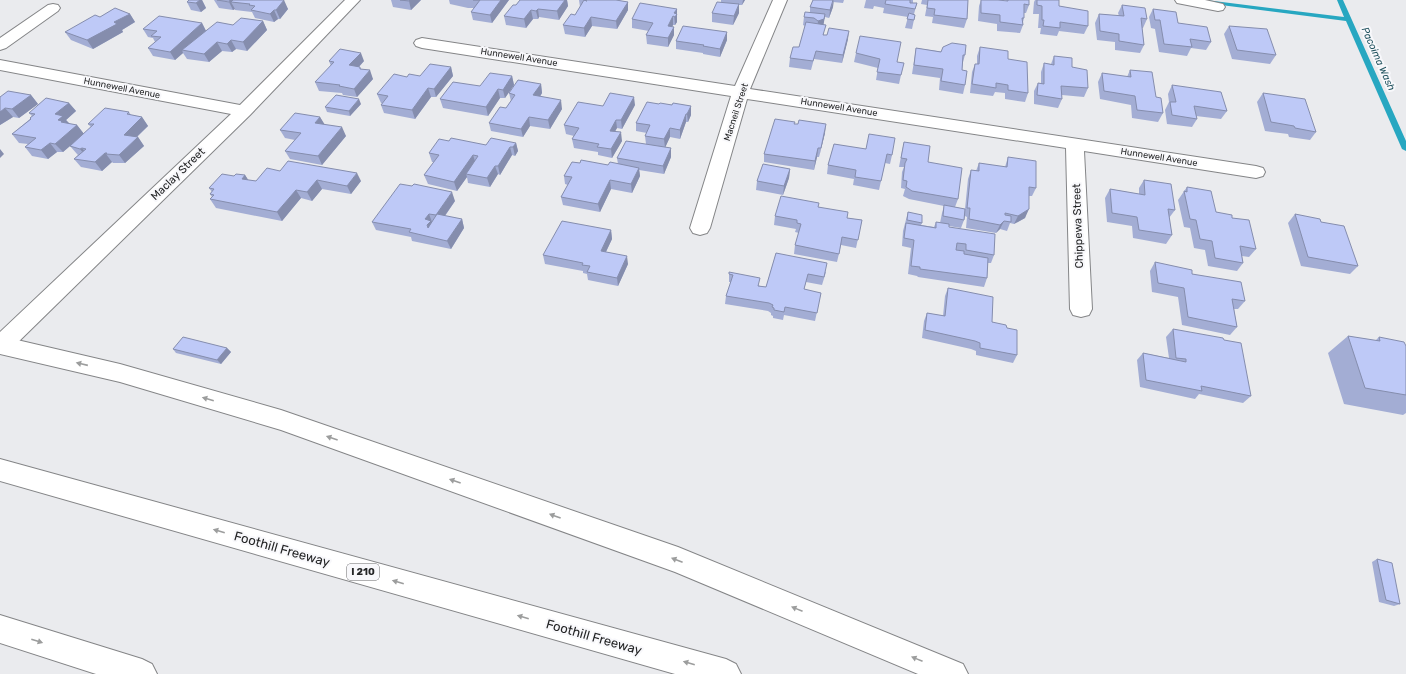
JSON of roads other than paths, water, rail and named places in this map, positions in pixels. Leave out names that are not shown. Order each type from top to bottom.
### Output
[{"type":"main road","name":"Maclay Street","points":[[0,345],[244,111],[353,0]]},
{"type":"main road","name":"Macneil Street","points":[[700,228],[741,91],[780,0]]},
{"type":"main road","points":[[1182,0],[1218,7]]},
{"type":"main road","points":[[0,45],[52,8]]},
{"type":"main road","name":"Hunnewell Avenue","points":[[422,42],[1256,172]]},
{"type":"main road","name":"Hunnewell Avenue","points":[[0,65],[244,111]]},
{"type":"main road","name":"Chippewa Street","points":[[1075,143],[1081,309]]},
{"type":"main road","points":[[0,345],[120,373],[281,420],[678,560],[953,674]]},
{"type":"main road","name":"Foothill Freeway","points":[[0,470],[726,674]]},
{"type":"main road","points":[[0,629],[142,674]]},
{"type":"waterway","points":[[1209,0],[1213,2],[1348,19]]},
{"type":"waterway","name":"Pacoima Wash","points":[[1340,0],[1406,149]]}]
